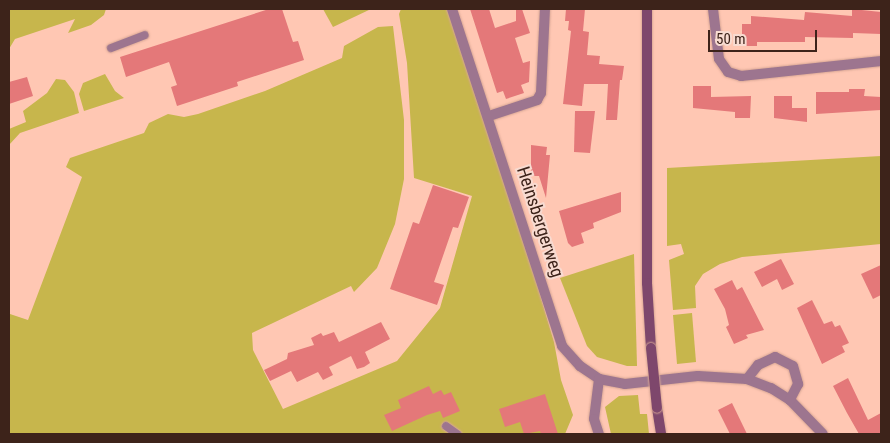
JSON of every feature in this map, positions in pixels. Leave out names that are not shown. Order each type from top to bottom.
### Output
[{"type":"main road","points":[[647,9],[647,273],[650,348],[661,434]]},
{"type":"street","name":"Heinsbergerweg","points":[[452,9],[489,116],[562,346],[580,366],[599,380],[626,384],[698,376],[747,379],[771,388],[790,400],[823,434]]},
{"type":"street","points":[[489,116],[537,100],[541,93],[544,9]]},
{"type":"street","points":[[714,9],[719,59],[728,72],[741,76],[881,61]]},
{"type":"street","points":[[747,379],[758,365],[775,357],[793,366],[798,384],[790,400]]},
{"type":"street","points":[[599,380],[594,419],[599,434]]},
{"type":"lane","points":[[111,48],[145,35]]},
{"type":"lane","points":[[446,426],[458,434]]},
{"type":"shaded area","points":[[9,9],[106,9],[104,15],[91,25],[68,33],[75,19],[15,39],[9,49]]},
{"type":"shaded area","points":[[323,9],[371,9],[333,27]]},
{"type":"shaded area","points":[[401,9],[449,9],[493,136],[554,342],[561,380],[573,415],[565,434],[9,434],[9,318],[10,314],[28,320],[82,177],[66,167],[70,158],[144,133],[149,123],[168,114],[184,117],[198,114],[265,91],[342,58],[344,46],[378,27],[393,26],[404,120],[404,179],[395,224],[377,268],[354,292],[351,286],[252,333],[253,350],[283,409],[397,361],[440,308],[472,196],[414,178],[407,63],[399,14]]},
{"type":"shaded area","points":[[105,74],[115,91],[124,98],[84,111],[79,94],[83,83]]},
{"type":"shaded area","points":[[56,79],[65,80],[74,92],[79,113],[20,133],[9,145],[9,129],[26,122],[23,111],[47,93]]},
{"type":"shaded area","points":[[881,156],[881,244],[742,257],[720,264],[703,274],[695,286],[696,308],[673,310],[669,260],[684,254],[681,244],[667,246],[667,168]]},
{"type":"shaded area","points":[[634,254],[637,366],[627,366],[597,357],[587,346],[560,278]]},
{"type":"shaded area","points":[[692,313],[696,362],[677,364],[673,315]]},
{"type":"shaded area","points":[[638,395],[640,414],[647,414],[649,434],[611,434],[605,407],[619,396]]},
{"type":"building","points":[[269,9],[282,9],[293,42],[298,41],[304,60],[237,82],[238,86],[177,106],[171,87],[177,85],[169,62],[126,77],[120,57]]},
{"type":"building","points":[[470,9],[489,9],[495,28],[516,21],[516,9],[522,9],[530,33],[515,38],[523,63],[530,61],[529,82],[521,85],[524,93],[506,99],[503,91],[497,93]]},
{"type":"building","points":[[566,9],[585,9],[583,31],[589,32],[587,55],[600,56],[599,64],[624,66],[622,80],[620,80],[617,120],[606,120],[608,84],[584,84],[582,106],[563,104],[571,31],[568,30],[569,21],[565,21]]},
{"type":"building","points":[[852,9],[881,12],[881,34],[853,33],[853,38],[805,37],[805,42],[757,42],[757,46],[742,46],[742,24],[751,24],[751,16],[804,20],[805,12],[852,16]]},
{"type":"building","points":[[27,77],[33,96],[9,104],[9,82]]},
{"type":"building","points":[[693,86],[711,86],[711,97],[751,96],[750,118],[735,118],[735,112],[693,108]]},
{"type":"building","points":[[849,89],[865,89],[864,96],[881,97],[881,110],[816,114],[816,92],[849,92]]},
{"type":"building","points":[[774,96],[792,96],[792,108],[807,108],[807,122],[774,118]]},
{"type":"building","points":[[575,111],[595,111],[590,153],[574,152]]},
{"type":"building","points":[[531,145],[547,147],[546,155],[550,155],[546,198],[539,176],[531,176]]},
{"type":"building","points":[[433,185],[469,197],[458,228],[453,227],[434,282],[444,285],[437,305],[390,289],[413,222],[419,224]]},
{"type":"building","points":[[621,192],[621,212],[593,223],[594,228],[581,233],[584,243],[572,247],[568,243],[559,211]]},
{"type":"building","points":[[781,259],[794,284],[782,290],[777,279],[762,287],[754,272]]},
{"type":"building","points":[[881,265],[881,295],[873,299],[861,274]]},
{"type":"building","points":[[732,280],[737,290],[742,287],[764,330],[746,335],[748,338],[734,344],[726,327],[729,325],[725,309],[714,289]]},
{"type":"building","points":[[812,300],[824,324],[832,321],[835,327],[840,325],[849,343],[842,346],[845,352],[822,364],[797,308]]},
{"type":"building","points":[[381,322],[390,339],[365,352],[370,363],[364,367],[357,369],[351,356],[329,367],[333,375],[323,380],[318,372],[297,382],[291,371],[270,381],[264,370],[287,359],[288,353],[314,345],[311,338],[321,333],[323,336],[334,332],[339,342]]},
{"type":"building","points":[[848,378],[868,420],[881,413],[881,434],[859,434],[833,386]]},
{"type":"building","points":[[429,386],[433,394],[441,390],[444,395],[451,392],[460,411],[443,418],[440,411],[392,431],[384,415],[401,408],[398,400]]},
{"type":"building","points":[[545,394],[558,434],[541,434],[540,431],[524,434],[520,422],[505,427],[499,409]]},
{"type":"building","points":[[732,403],[747,434],[730,434],[718,410]]}]
